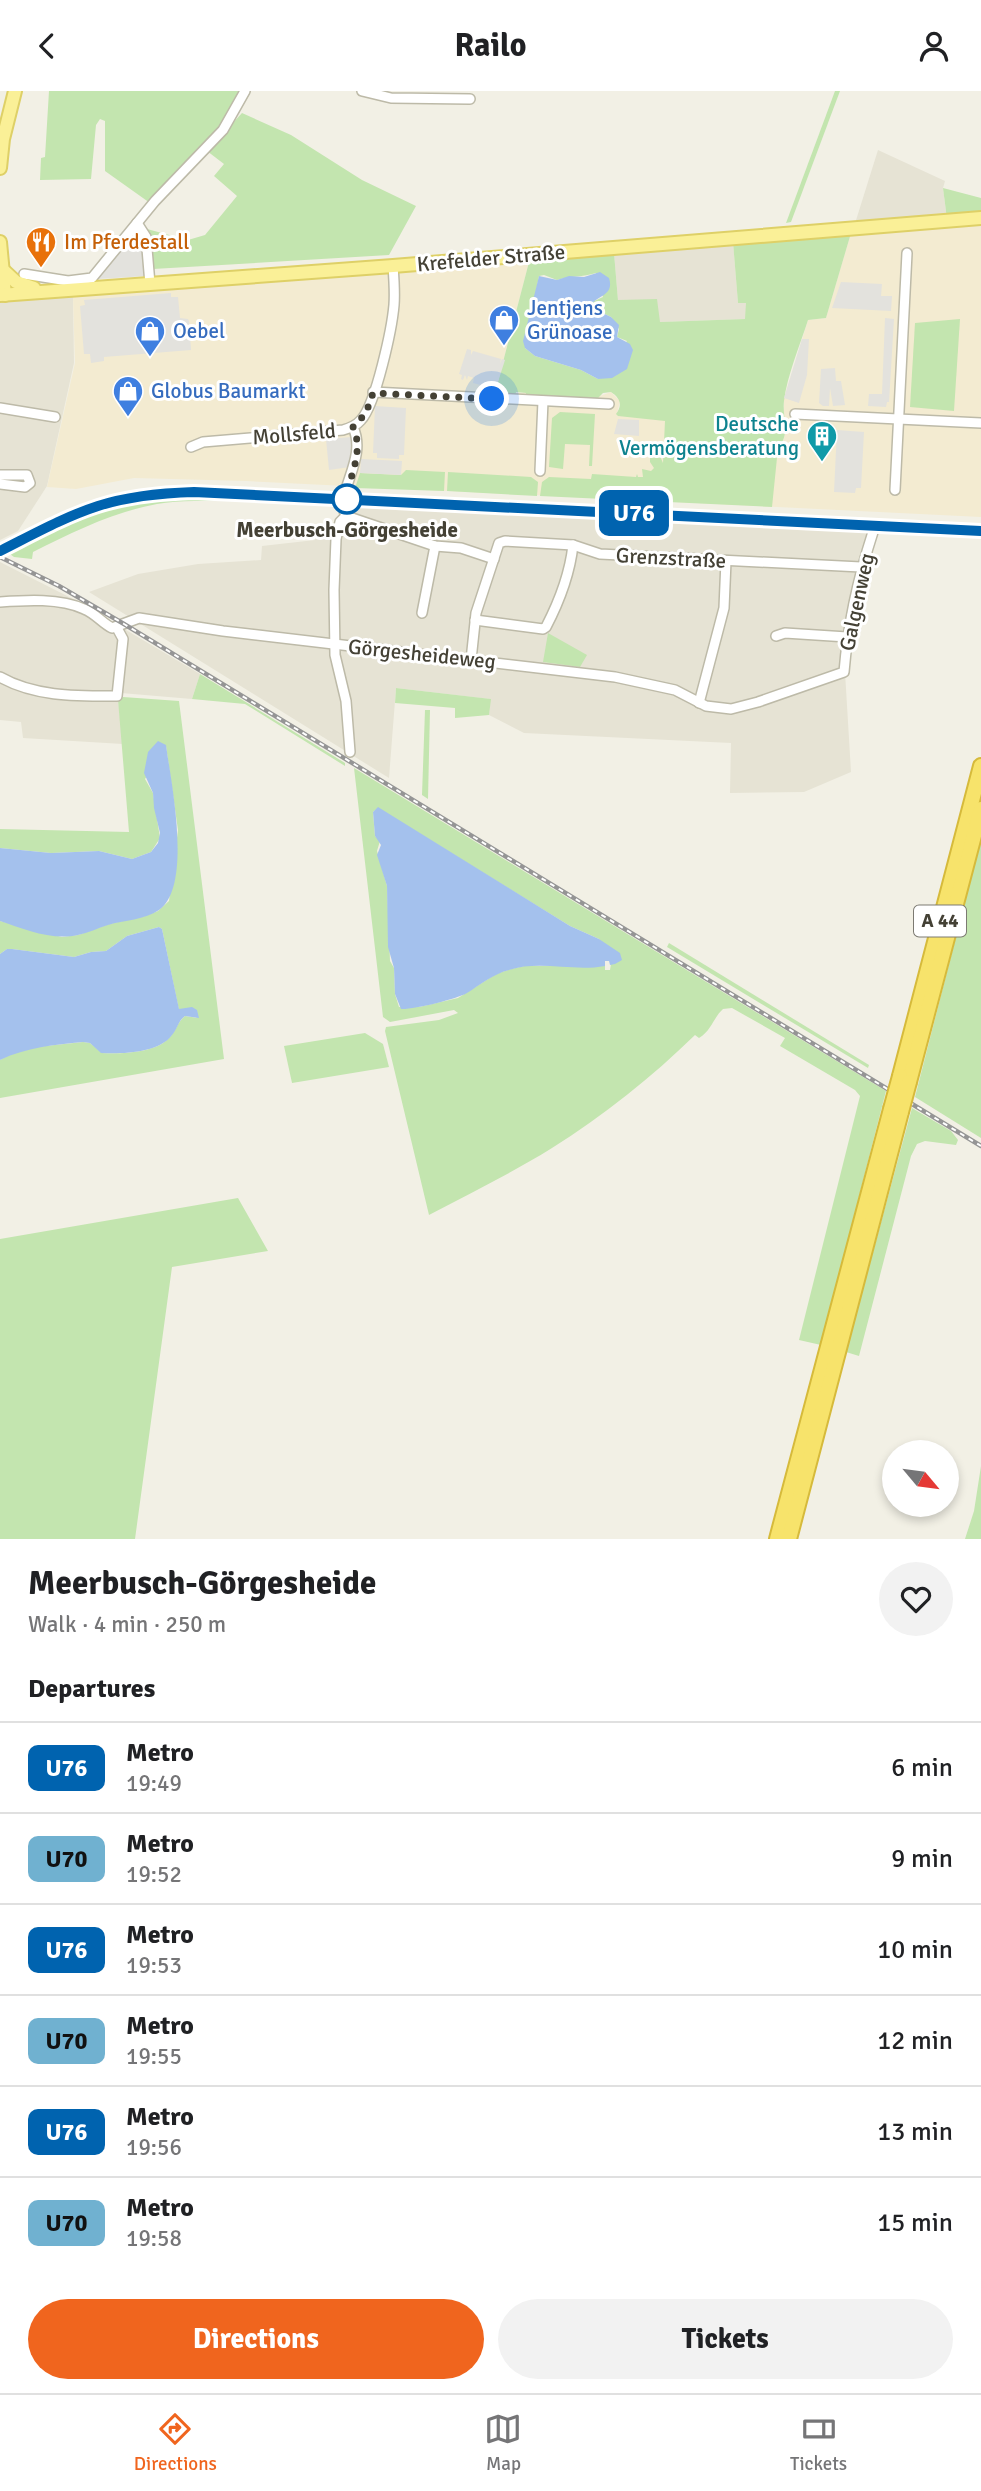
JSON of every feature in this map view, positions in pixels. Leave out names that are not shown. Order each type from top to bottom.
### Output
[{"type":"highway","name":"A 44","points":[[789,1539],[981,767]]},
{"type":"highway","name":"A 44","points":[[904,1079],[981,809]]},
{"type":"highway","name":"A 44","points":[[778,1539],[896,1111]]},
{"type":"main road","points":[[0,168],[3,139],[15,91]]},
{"type":"main road","name":"Krefelder Straße","points":[[2,295],[981,218]]},
{"type":"main road","points":[[0,242],[2,295]]},
{"type":"main road","points":[[2,269],[20,285],[47,291]]},
{"type":"street","points":[[24,274],[68,281],[92,278],[170,185],[223,130],[245,91]]},
{"type":"street","points":[[362,91],[391,98],[470,99]]},
{"type":"street","points":[[137,223],[146,237],[150,284]]},
{"type":"street","points":[[895,490],[907,253]]},
{"type":"street","name":"Mollsfeld","points":[[191,446],[203,442],[353,427],[366,413],[392,320],[393,266]]},
{"type":"street","points":[[373,393],[608,404]]},
{"type":"street","points":[[540,471],[544,401]]},
{"type":"street","points":[[0,408],[55,417]]},
{"type":"street","points":[[795,414],[981,423]]},
{"type":"street","points":[[346,516],[344,502],[358,449],[353,427]]},
{"type":"street","points":[[0,474],[27,475],[30,483],[25,487],[0,484]]},
{"type":"street","points":[[346,516],[435,546],[461,548],[494,559],[475,620],[471,660]]},
{"type":"street","points":[[346,516],[340,522],[335,539],[335,655],[346,701],[350,752]]},
{"type":"street","name":"Galgenweg","points":[[844,671],[847,636],[861,567],[873,532]]},
{"type":"street","name":"Grenzstraße","points":[[494,559],[499,543],[505,541],[573,545],[600,555],[861,567]]},
{"type":"street","points":[[475,620],[546,627],[565,583],[573,545]]},
{"type":"street","points":[[422,613],[435,546]]},
{"type":"street","points":[[699,703],[724,608],[726,561]]},
{"type":"street","points":[[0,602],[32,601],[76,606],[93,614],[108,627],[117,628],[123,639],[117,697],[34,691],[21,688],[0,677]]},
{"type":"street","name":"Görgesheideweg","points":[[117,628],[139,618],[335,645],[615,677],[674,690],[699,703],[722,709],[745,706],[844,671]]},
{"type":"street","points":[[776,636],[785,633],[847,636]]},
{"type":"shaded area","points":[[878,150],[945,181],[943,188],[948,227],[852,233]]},
{"type":"shaded area","points":[[981,225],[981,517],[246,481],[134,478],[76,489],[47,487],[75,363],[73,296],[529,262],[496,389],[499,392],[600,396],[611,392],[620,401],[617,414],[674,416],[783,442],[786,422],[784,398],[808,320],[826,318],[851,233]]},
{"type":"shaded area","points":[[136,232],[140,233],[143,239],[146,276],[98,279]]},
{"type":"shaded area","points":[[733,242],[738,303],[746,303],[746,319],[660,322],[618,300],[614,253]]},
{"type":"shaded area","points":[[841,282],[882,284],[881,296],[892,296],[891,311],[832,308]]},
{"type":"shaded area","points":[[171,293],[171,297],[178,297],[180,318],[189,321],[191,350],[104,357],[104,361],[91,363],[90,354],[84,354],[80,306],[85,305],[84,300]]},
{"type":"shaded area","points":[[73,296],[74,363],[47,486],[18,531],[0,540],[0,302]]},
{"type":"shaded area","points":[[885,318],[894,319],[889,402],[886,407],[868,406],[869,394],[882,394]]},
{"type":"shaded area","points":[[802,339],[809,339],[807,375],[799,403],[784,398]]},
{"type":"shaded area","points":[[467,349],[471,350],[471,355],[473,351],[501,359],[500,364],[502,359],[505,360],[497,385],[493,384],[492,388],[473,383],[474,378],[468,376],[467,380],[465,375],[463,380],[461,379],[462,375],[459,374]]},
{"type":"shaded area","points":[[835,368],[836,381],[841,381],[845,405],[833,406],[830,388],[829,406],[823,406],[819,403],[821,369]]},
{"type":"shaded area","points":[[375,406],[406,408],[404,455],[399,455],[399,459],[377,458],[377,453],[373,453]]},
{"type":"shaded area","points":[[618,419],[639,420],[639,436],[614,434]]},
{"type":"shaded area","points":[[837,430],[864,432],[861,488],[856,488],[855,493],[834,492]]},
{"type":"shaded area","points":[[352,437],[355,445],[350,467],[329,470],[326,439]]},
{"type":"shaded area","points":[[361,459],[402,461],[401,475],[360,473]]},
{"type":"shaded area","points":[[347,503],[872,530],[857,583],[845,672],[851,772],[804,792],[730,793],[731,743],[524,733],[489,715],[490,699],[396,688],[389,778],[89,592],[138,574],[198,564],[261,560],[262,546],[315,540],[316,534],[339,538]]},
{"type":"shaded area","points":[[0,562],[79,602],[200,674],[192,699],[121,693],[118,700],[123,744],[23,738],[21,722],[0,720]]},
{"type":"green space","points":[[49,91],[241,91],[223,123],[150,203],[105,171],[105,121],[100,119],[96,125],[91,179],[40,180],[41,158],[45,157]]},
{"type":"green space","points":[[835,91],[840,91],[791,222],[786,223]]},
{"type":"green space","points":[[242,113],[291,135],[362,180],[416,206],[389,255],[153,269],[147,229],[188,240],[205,235],[237,196],[214,176],[224,164],[207,151]]},
{"type":"green space","points":[[943,188],[981,198],[981,225],[948,227]]},
{"type":"green space","points":[[851,233],[826,318],[808,320],[791,371],[784,401],[785,431],[778,448],[772,507],[540,496],[542,482],[549,477],[591,479],[592,474],[636,477],[637,474],[638,477],[643,477],[642,469],[651,471],[654,468],[650,462],[650,452],[659,454],[663,463],[665,421],[618,416],[616,414],[620,402],[611,392],[603,393],[596,400],[526,397],[526,393],[516,392],[515,396],[499,395],[496,389],[529,262],[614,253],[618,300],[657,299],[660,322],[745,319],[746,303],[738,303],[733,242]],"holes":[[[596,273],[603,297],[592,302],[590,307],[611,317],[619,329],[617,337],[627,341],[598,379],[581,370],[535,356],[525,348],[539,276],[557,280]]]},
{"type":"green space","points":[[960,319],[954,411],[910,407],[915,323]]},
{"type":"green space","points":[[560,412],[595,414],[592,466],[589,466],[590,445],[565,444],[563,469],[549,467],[552,418]]},
{"type":"green space","points":[[406,470],[445,472],[444,491],[355,488],[360,473],[401,475]]},
{"type":"green space","points":[[448,472],[531,477],[538,482],[537,496],[447,491]]},
{"type":"green space","points":[[194,494],[337,500],[315,504],[232,500],[157,504],[109,517],[78,530],[33,552],[32,559],[14,557],[6,551],[75,520],[119,505]]},
{"type":"green space","points":[[548,633],[587,655],[580,667],[543,662]]},
{"type":"green space","points":[[200,674],[345,763],[345,766],[245,704],[192,699]]},
{"type":"green space","points":[[396,688],[491,699],[489,715],[455,718],[455,708],[395,703]]},
{"type":"green space","points":[[123,697],[179,701],[224,1059],[0,1098],[0,1060],[17,1051],[83,1042],[90,1043],[102,1053],[137,1052],[162,1044],[185,1016],[198,1018],[179,1010],[162,929],[159,927],[127,936],[106,951],[74,957],[12,949],[0,954],[0,921],[62,937],[145,916],[158,911],[169,901],[178,830],[166,746],[145,779],[153,793],[160,838],[151,852],[132,859],[99,851],[51,853],[0,848],[0,829],[129,832],[118,700]]},
{"type":"green space","points":[[425,710],[430,710],[428,799],[422,795]]},
{"type":"green space","points":[[354,768],[886,1091],[821,1345],[799,1340],[860,1096],[855,1090],[780,1046],[785,1038],[732,1008],[723,1009],[703,1035],[699,1038],[695,1035],[662,1066],[590,1123],[522,1166],[429,1215],[385,1031],[386,1027],[439,1020],[458,1013],[454,1010],[390,1022],[383,1017]],"holes":[[[378,808],[570,926],[599,939],[615,964],[611,964],[610,970],[605,970],[605,966],[524,966],[496,974],[458,998],[419,1007],[399,1007],[395,994],[394,968],[390,961],[387,886],[377,851],[380,841],[375,836],[373,812]]]},
{"type":"green space","points":[[981,839],[981,1138],[915,1097]]},
{"type":"green space","points":[[669,943],[869,1065],[868,1068],[667,947]]},
{"type":"green space","points":[[365,1033],[383,1044],[389,1067],[292,1083],[284,1046]]},
{"type":"green space","points":[[912,1108],[951,1131],[958,1140],[956,1145],[925,1141],[917,1144],[911,1156],[859,1356],[846,1352]]},
{"type":"green space","points":[[238,1198],[268,1251],[172,1267],[135,1539],[0,1539],[0,1239]]},
{"type":"green space","points":[[981,1466],[981,1539],[965,1539],[974,1511]]},
{"type":"water","points":[[600,272],[609,278],[609,289],[590,307],[611,317],[619,325],[617,337],[630,344],[633,350],[627,369],[612,378],[598,379],[581,370],[535,356],[525,348],[523,341],[539,276],[557,280]]},
{"type":"water","points":[[158,741],[166,745],[177,832],[175,879],[169,898],[159,910],[141,918],[68,936],[38,933],[0,921],[0,848],[51,853],[99,851],[132,859],[151,852],[158,843],[160,833],[153,793],[144,773],[148,752]]},
{"type":"water","points":[[378,807],[570,926],[599,939],[620,953],[622,960],[610,965],[609,961],[605,961],[605,966],[581,968],[521,967],[498,974],[454,998],[401,1009],[395,994],[394,968],[388,947],[387,886],[377,855],[381,845],[375,836],[373,812]]},
{"type":"water","points":[[159,927],[162,929],[179,1009],[192,1007],[197,1010],[199,1018],[185,1016],[166,1041],[150,1049],[101,1053],[90,1043],[83,1042],[30,1049],[0,1060],[0,954],[12,949],[74,957],[106,951],[127,936]]},
{"type":"tram line","points":[[0,551],[60,521],[98,506],[146,496],[194,492],[981,531]]},
{"type":"railway","points":[[0,557],[59,586],[124,624],[981,1146]]},
{"type":"metro line","name":"U76","points":[[0,551],[69,517],[100,506],[135,497],[194,492],[981,531]]},
{"type":"place","name":"Im Pferdestall","points":[[41,269]]},
{"type":"place","name":"Jentjens Grünoase","points":[[504,347]]},
{"type":"place","name":"Oebel","points":[[150,358]]},
{"type":"place","name":"Globus Baumarkt","points":[[128,418]]},
{"type":"place","name":"Deutsche Vermögensberatung","points":[[822,463]]},
{"type":"place","name":"Meerbusch-Görgesheide","points":[[347,499]]},
{"type":"route","points":[[347,499],[345,498],[358,449],[353,427],[366,413],[373,393],[492,399]]}]
